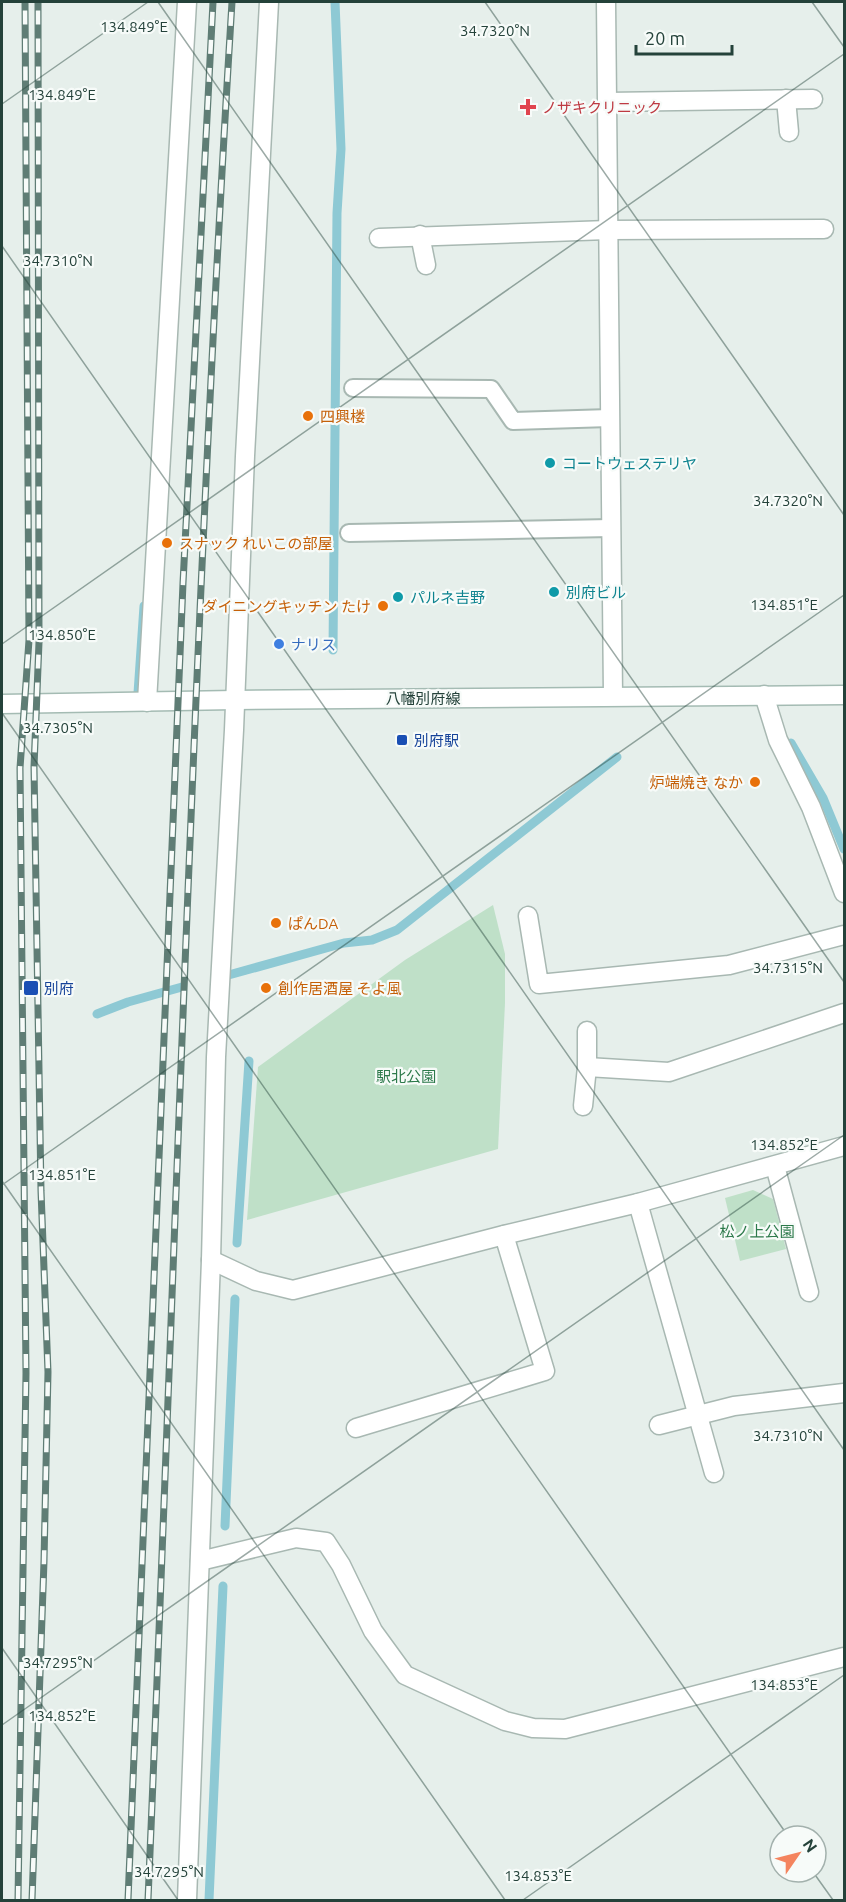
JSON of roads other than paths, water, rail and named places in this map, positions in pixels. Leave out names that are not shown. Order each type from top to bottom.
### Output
[{"type":"street","points":[[147,702],[187,2]]},
{"type":"street","points":[[187,1900],[211,1260],[216,1057],[235,700],[244,456],[269,2]]},
{"type":"street","points":[[606,2],[613,696]]},
{"type":"street","points":[[786,99],[789,132]]},
{"type":"street","points":[[607,102],[813,99]]},
{"type":"street","points":[[379,238],[608,230],[824,229]]},
{"type":"street","points":[[420,236],[426,265]]},
{"type":"street","points":[[764,695],[778,740],[811,807],[844,893]]},
{"type":"street","name":"八幡別府線","points":[[2,704],[844,695]]},
{"type":"street","points":[[528,916],[539,984],[729,965],[844,935]]},
{"type":"street","points":[[587,1067],[669,1072],[844,1013]]},
{"type":"street","points":[[582,1106],[587,1067],[586,1031]]},
{"type":"street","points":[[211,1260],[256,1281],[292,1290],[638,1203],[844,1146]]},
{"type":"street","points":[[774,1166],[809,1292]]},
{"type":"street","points":[[638,1203],[714,1473]]},
{"type":"street","points":[[356,1428],[545,1371],[504,1235]]},
{"type":"street","points":[[659,1425],[734,1406],[844,1393]]},
{"type":"street","points":[[200,1561],[296,1538],[326,1542],[341,1565],[373,1631],[405,1675],[505,1721],[533,1728],[565,1729],[844,1657]]},
{"type":"lane","points":[[353,388],[490,389],[513,421],[610,418]]},
{"type":"lane","points":[[349,532],[611,528]]},
{"type":"waterway","points":[[333,650],[337,213],[341,149],[335,2]]},
{"type":"waterway","points":[[138,693],[144,606]]},
{"type":"waterway","points":[[791,743],[823,798],[844,849]]},
{"type":"waterway","points":[[225,976],[344,943],[372,940],[397,930],[617,757]]},
{"type":"waterway","points":[[97,1014],[128,1002],[182,987]]},
{"type":"waterway","points":[[237,1243],[249,1061]]},
{"type":"waterway","points":[[225,1526],[235,1299]]},
{"type":"waterway","points":[[209,1900],[223,1586]]},
{"type":"railway","points":[[18,1900],[26,1373],[20,768],[29,640],[25,2]]},
{"type":"railway","points":[[32,1900],[48,1372],[41,1191],[34,767],[39,642],[38,2]]},
{"type":"railway","points":[[128,1900],[183,583],[213,2]]},
{"type":"railway","points":[[148,1900],[195,714],[232,2]]},
{"type":"place","name":"ノザキクリニック","points":[[528,107]]},
{"type":"place","name":"四興楼","points":[[308,416]]},
{"type":"place","name":"コートウェステリヤ","points":[[550,463]]},
{"type":"place","name":"スナック れいこの部屋","points":[[167,543]]},
{"type":"place","name":"別府ビル","points":[[554,592]]},
{"type":"place","name":"パルネ吉野","points":[[398,597]]},
{"type":"place","name":"ダイニングキッチン たけ","points":[[383,606]]},
{"type":"place","name":"ナリス","points":[[279,644]]},
{"type":"place","name":"別府駅","points":[[402,740]]},
{"type":"place","name":"炉端焼き なか","points":[[755,782]]},
{"type":"place","name":"ぱんDA","points":[[276,923]]},
{"type":"place","name":"別府","points":[[31,988]]},
{"type":"place","name":"創作居酒屋 そよ風","points":[[266,988]]},
{"type":"park label","name":"駅北公園","points":[[406,1076]]},
{"type":"park label","name":"松ノ上公園","points":[[757,1231]]}]
